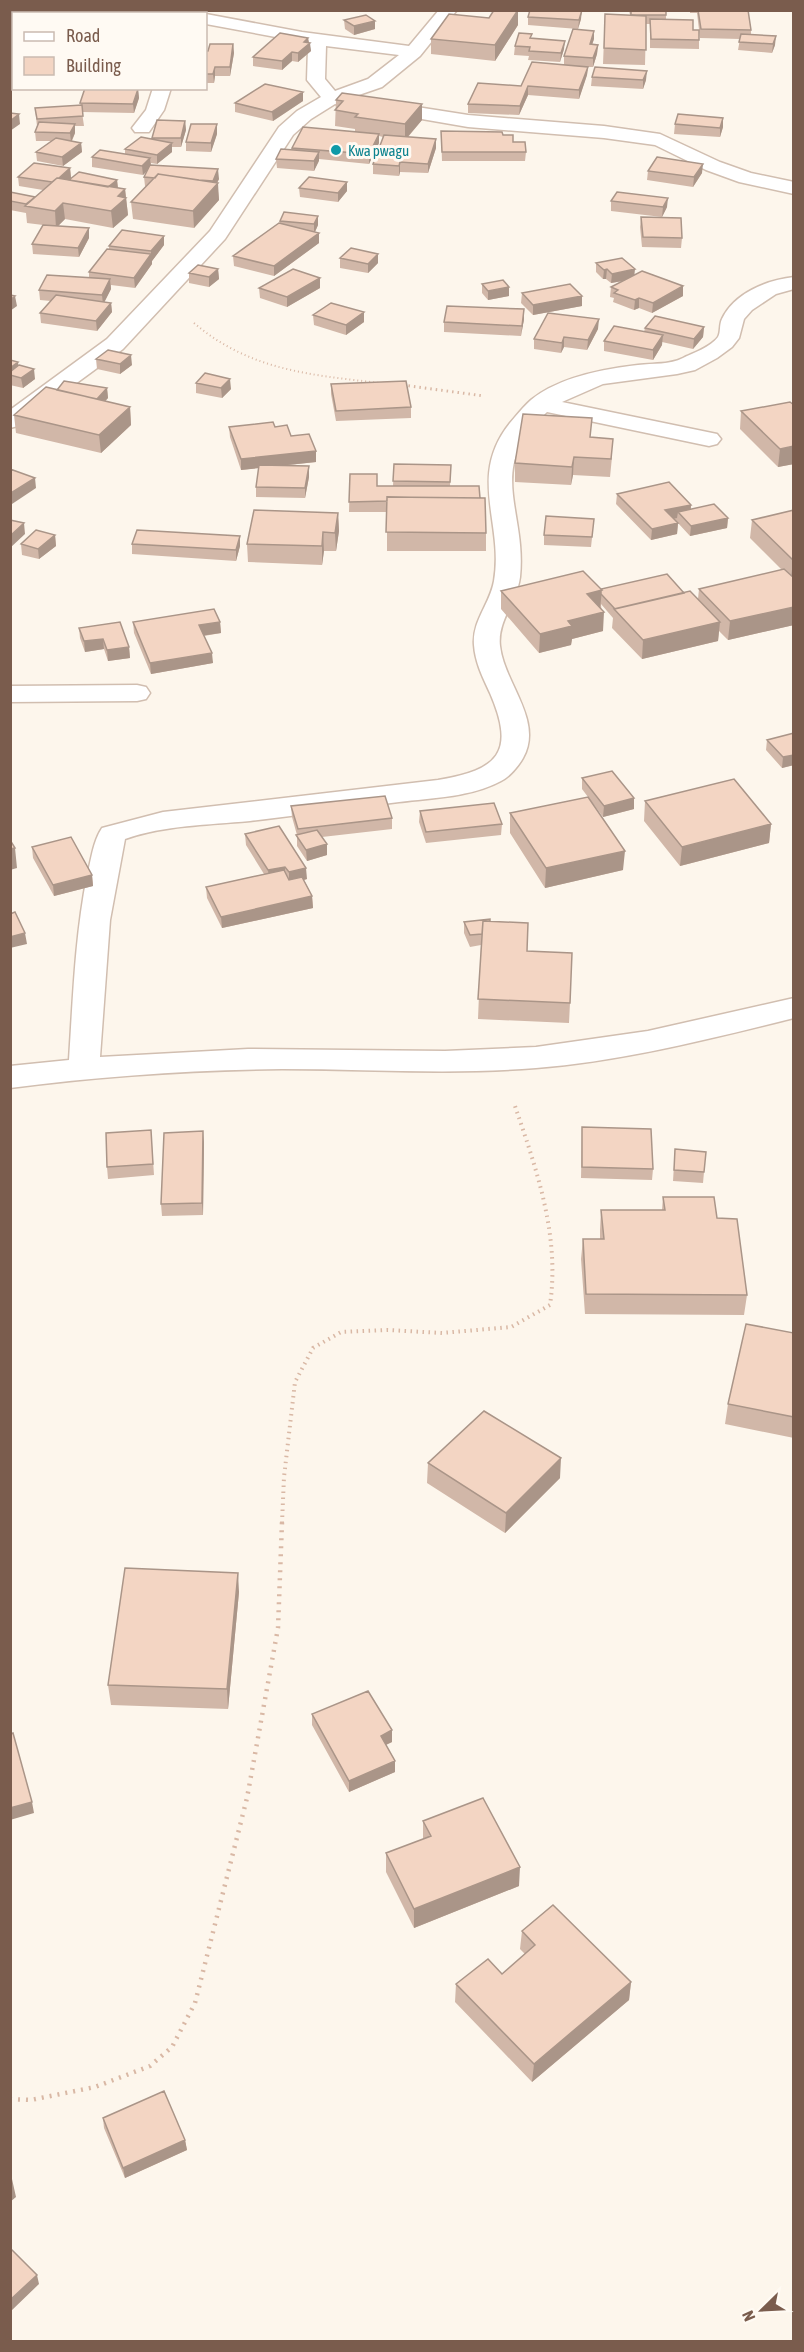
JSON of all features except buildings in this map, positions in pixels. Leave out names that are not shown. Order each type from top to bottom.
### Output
[{"type":"street","points":[[110,10],[132,12]]},
{"type":"street","points":[[10,421],[115,344],[218,235],[286,131],[304,115],[332,98],[375,83],[414,52],[450,10]]},
{"type":"street","points":[[207,19],[302,37],[414,52]]},
{"type":"street","points":[[302,37],[317,46],[316,80],[332,98],[429,116],[604,132],[660,140],[713,166],[746,178],[794,188]]},
{"type":"street","points":[[142,128],[151,118],[159,103],[162,90]]},
{"type":"street","points":[[84,1067],[90,978],[101,879],[112,834],[136,824],[167,819],[250,812],[446,788],[495,774],[512,757],[516,731],[512,711],[487,648],[488,624],[503,598],[507,578],[501,461],[512,436],[540,404],[579,383],[611,375],[684,366],[707,355],[728,339],[734,316],[761,293],[794,283]]},
{"type":"street","points":[[540,404],[709,439]]},
{"type":"street","points":[[10,694],[137,693]]},
{"type":"street","points":[[10,1077],[84,1067],[280,1059],[499,1060],[553,1056],[635,1044],[794,1008]]},
{"type":"path","points":[[172,284],[183,311],[207,336],[259,362],[301,374],[384,383]]},
{"type":"path","points":[[395,384],[540,404]]},
{"type":"path","points":[[10,2099],[31,2100],[95,2087],[150,2066],[172,2047],[195,2003],[247,1798],[278,1628],[284,1477],[295,1382],[313,1348],[341,1332],[388,1330],[442,1333],[511,1327],[550,1305],[555,1284],[549,1225],[532,1156],[499,1060]]},
{"type":"place","name":"Kwa pwagu","points":[[336,150]]}]
